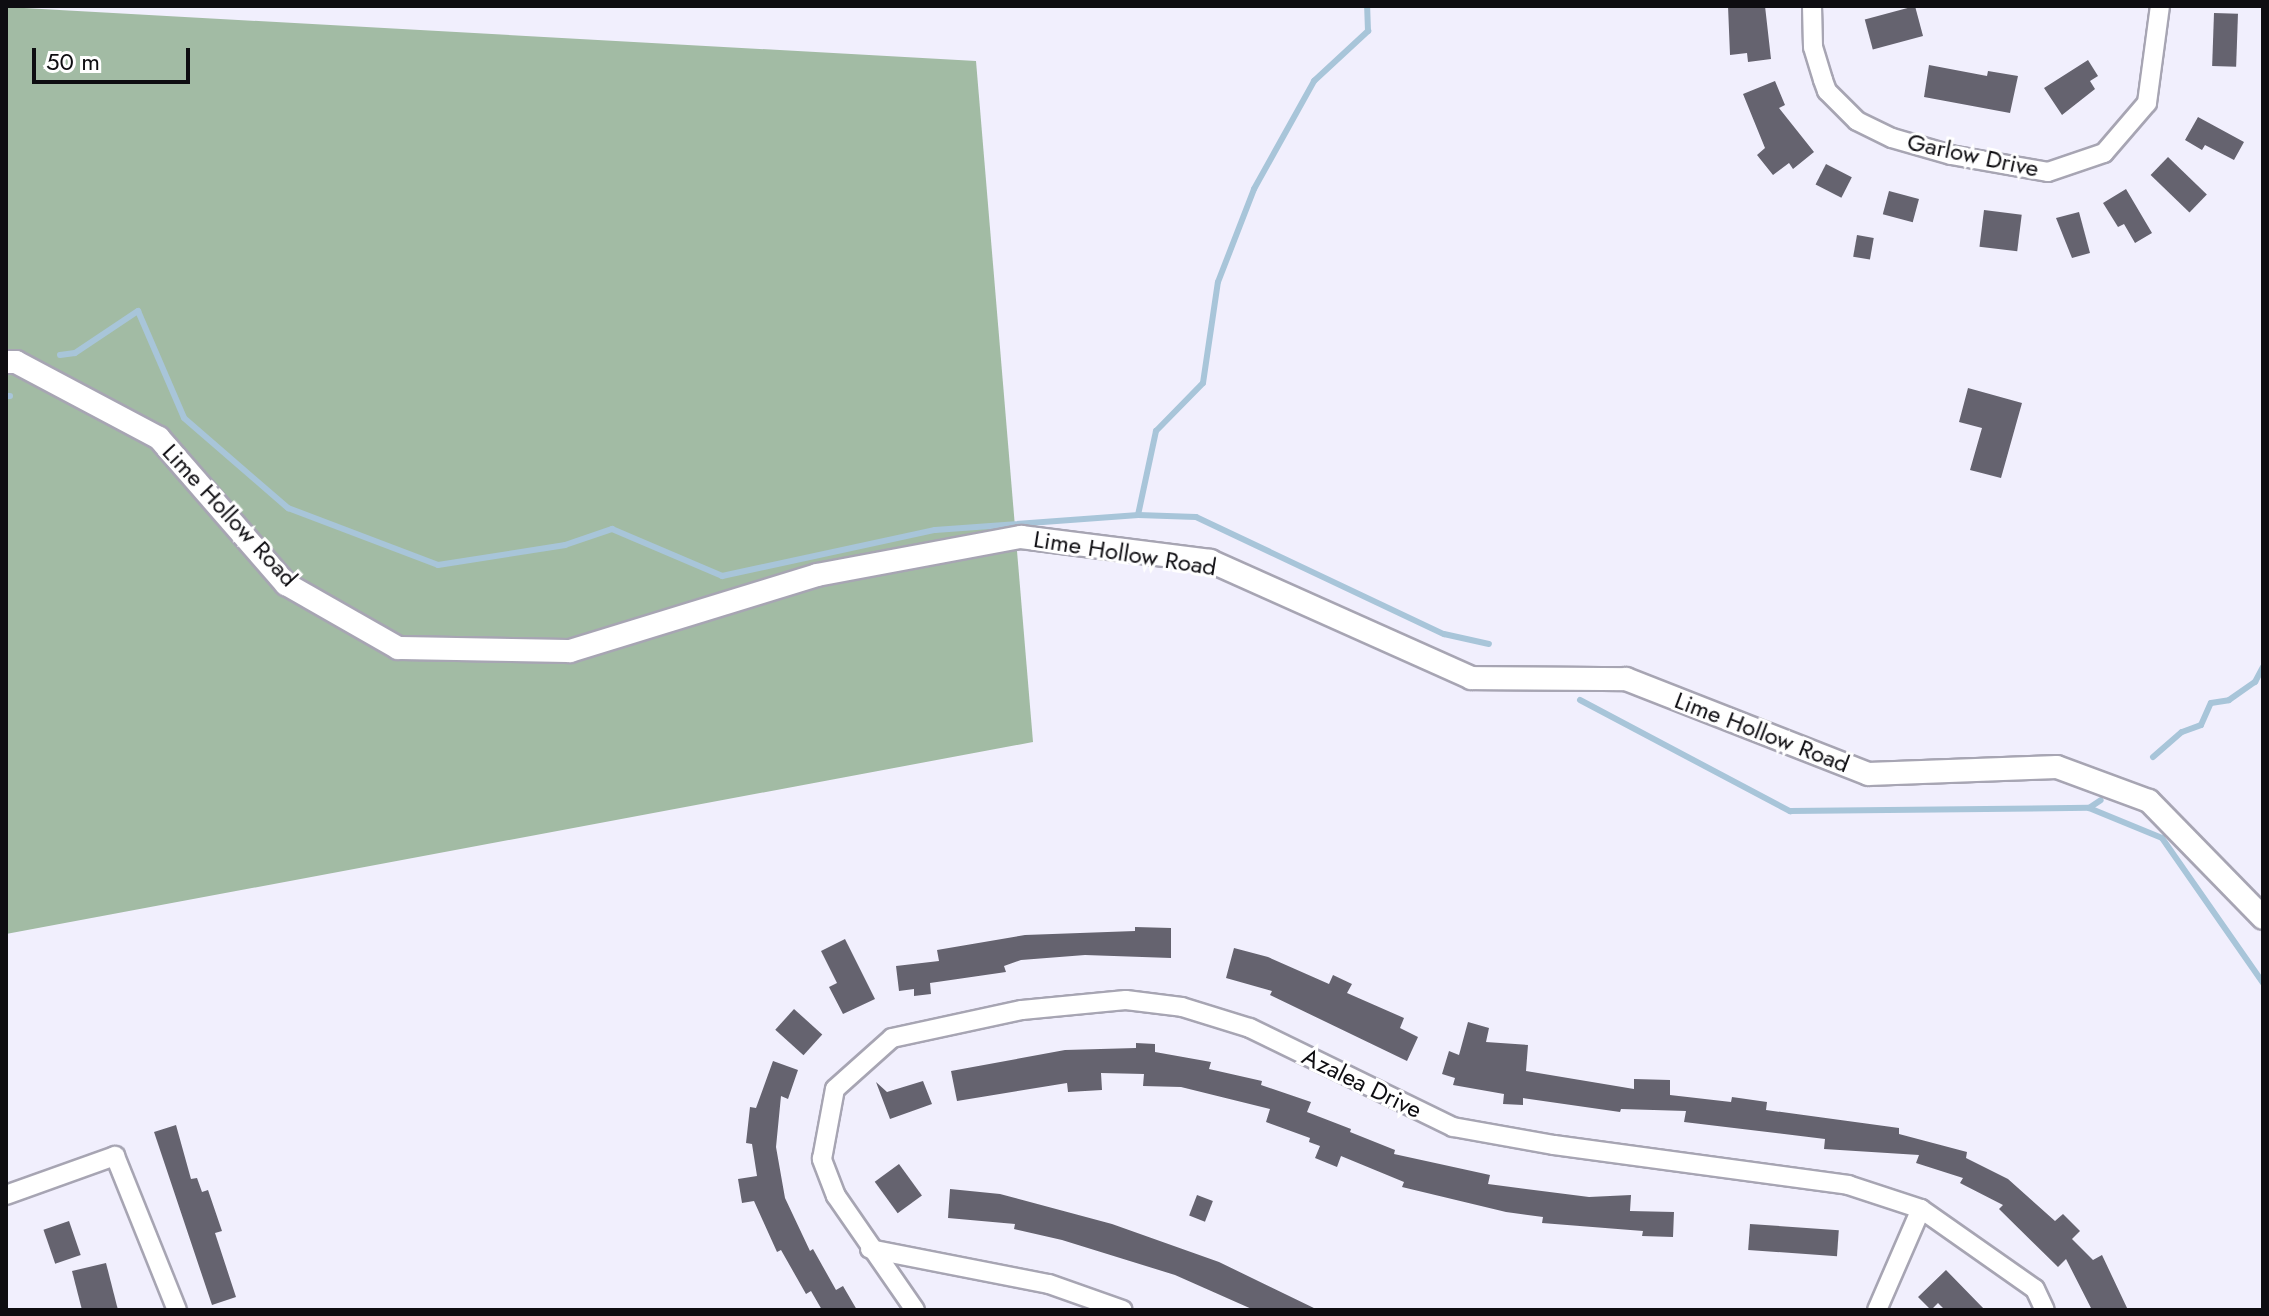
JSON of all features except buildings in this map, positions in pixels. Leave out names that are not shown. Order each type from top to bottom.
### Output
[{"type":"street","name":"Garlow Drive","points":[[1812,6],[1813,47],[1827,91],[1857,121],[1892,138],[1951,155],[2048,172],[2104,153],[2147,103],[2160,6]]},
{"type":"street","name":"Lime Hollow Road","points":[[6,362],[16,362],[159,438],[286,584],[398,648],[570,651],[817,575],[1021,537],[1210,561],[1471,678],[1626,679],[1868,774],[2057,767],[2149,801],[2263,918]]},
{"type":"street","name":"Azalea Drive","points":[[915,1310],[836,1196],[822,1159],[835,1089],[892,1038],[1022,1010],[1126,1000],[1182,1007],[1250,1028],[1453,1127],[1554,1145],[1848,1185],[1921,1209],[2035,1289],[2045,1310]]},
{"type":"street","points":[[6,1195],[115,1156],[177,1310]]},
{"type":"street","points":[[1877,1310],[1921,1209]]},
{"type":"street","points":[[870,1249],[1049,1284],[1123,1310]]},
{"type":"green space","points":[[6,7],[976,61],[1033,742],[6,934]]},
{"type":"waterway","points":[[1138,515],[1156,431],[1203,383],[1218,282],[1254,189],[1314,81],[1368,31],[1367,6]]},
{"type":"waterway","points":[[60,355],[75,353],[138,311],[184,418],[288,508],[438,565],[565,545],[612,529],[722,576],[935,530],[1138,515],[1196,517],[1444,634],[1489,644]]},
{"type":"waterway","points":[[2153,757],[2182,732],[2201,725],[2211,703],[2229,700],[2255,682],[2263,667]]},
{"type":"waterway","points":[[1580,700],[1790,811],[2089,808],[2162,838],[2263,983]]},
{"type":"waterway","points":[[2089,808],[2101,800]]}]
